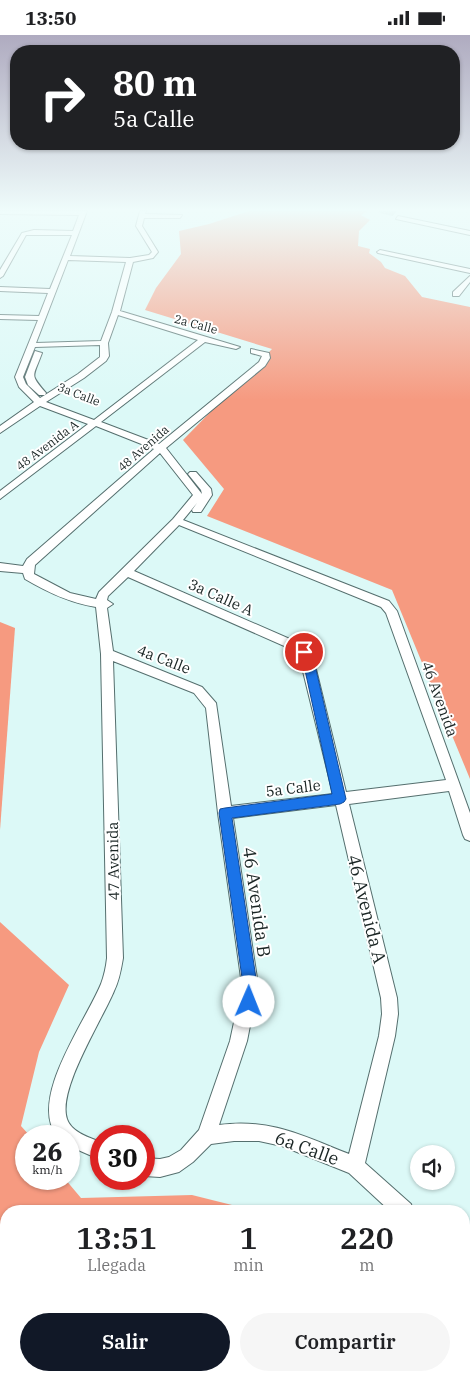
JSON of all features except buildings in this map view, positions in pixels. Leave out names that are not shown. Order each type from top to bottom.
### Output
[{"type":"street","name":"3a Calle","points":[[37,345],[43,318],[59,274]]},
{"type":"street","name":"3a Calle","points":[[67,274],[37,345],[19,377],[22,385],[43,400],[164,445]]},
{"type":"street","points":[[0,430],[98,365],[105,356],[104,343],[116,312],[126,274]]},
{"type":"street","points":[[456,294],[470,279]]},
{"type":"street","points":[[0,289],[53,291]]},
{"type":"street","name":"2a Calle","points":[[116,312],[236,347]]},
{"type":"street","points":[[0,317],[43,318]]},
{"type":"street","name":"48 Avenida A","points":[[0,496],[204,339]]},
{"type":"street","points":[[37,345],[104,343]]},
{"type":"street","name":"48 Avenida","points":[[28,569],[28,565],[31,562],[164,445],[262,364],[266,355],[254,351]]},
{"type":"street","points":[[0,567],[28,569],[28,576],[42,585],[104,607],[130,573],[181,522],[198,495],[164,445]]},
{"type":"street","name":"46 Avenida","points":[[181,522],[385,604],[391,611],[454,785],[470,835]]},
{"type":"street","name":"3a Calle A","points":[[130,573],[304,652]]},
{"type":"street","name":"47 Avenida","points":[[90,1147],[81,1144],[68,1135],[59,1124],[56,1109],[57,1097],[106,991],[115,958],[107,654],[104,607]]},
{"type":"street","name":"46 Avenida A","points":[[304,652],[308,661],[389,998],[390,1014],[387,1037],[355,1166]]},
{"type":"street","name":"4a Calle","points":[[107,654],[198,690],[207,698]]},
{"type":"street","name":"46 Avenida B","points":[[206,1136],[244,1021],[249,1002],[250,985],[225,813],[212,706],[207,698]]},
{"type":"street","name":"5a Calle","points":[[225,813],[454,785]]},
{"type":"street","name":"6a Calle","points":[[206,1136],[234,1132],[259,1132],[282,1137],[355,1166],[397,1205]]},
{"type":"street","points":[[155,1168],[172,1165],[186,1156],[206,1136]]},
{"type":"shaded area","points":[[166,274],[400,274],[405,276],[422,297],[470,307],[470,779],[392,590],[207,516],[224,489],[183,440],[272,349],[145,310],[156,288]]},
{"type":"shaded area","points":[[0,622],[15,628],[0,830]]},
{"type":"shaded area","points":[[0,922],[69,985],[39,1052],[21,1125],[15,1125],[15,1190],[74,1190],[81,1198],[192,1195],[232,1205],[0,1205]]},
{"type":"route","points":[[249,1002],[250,985],[225,813],[340,799],[308,661],[304,652]]}]
